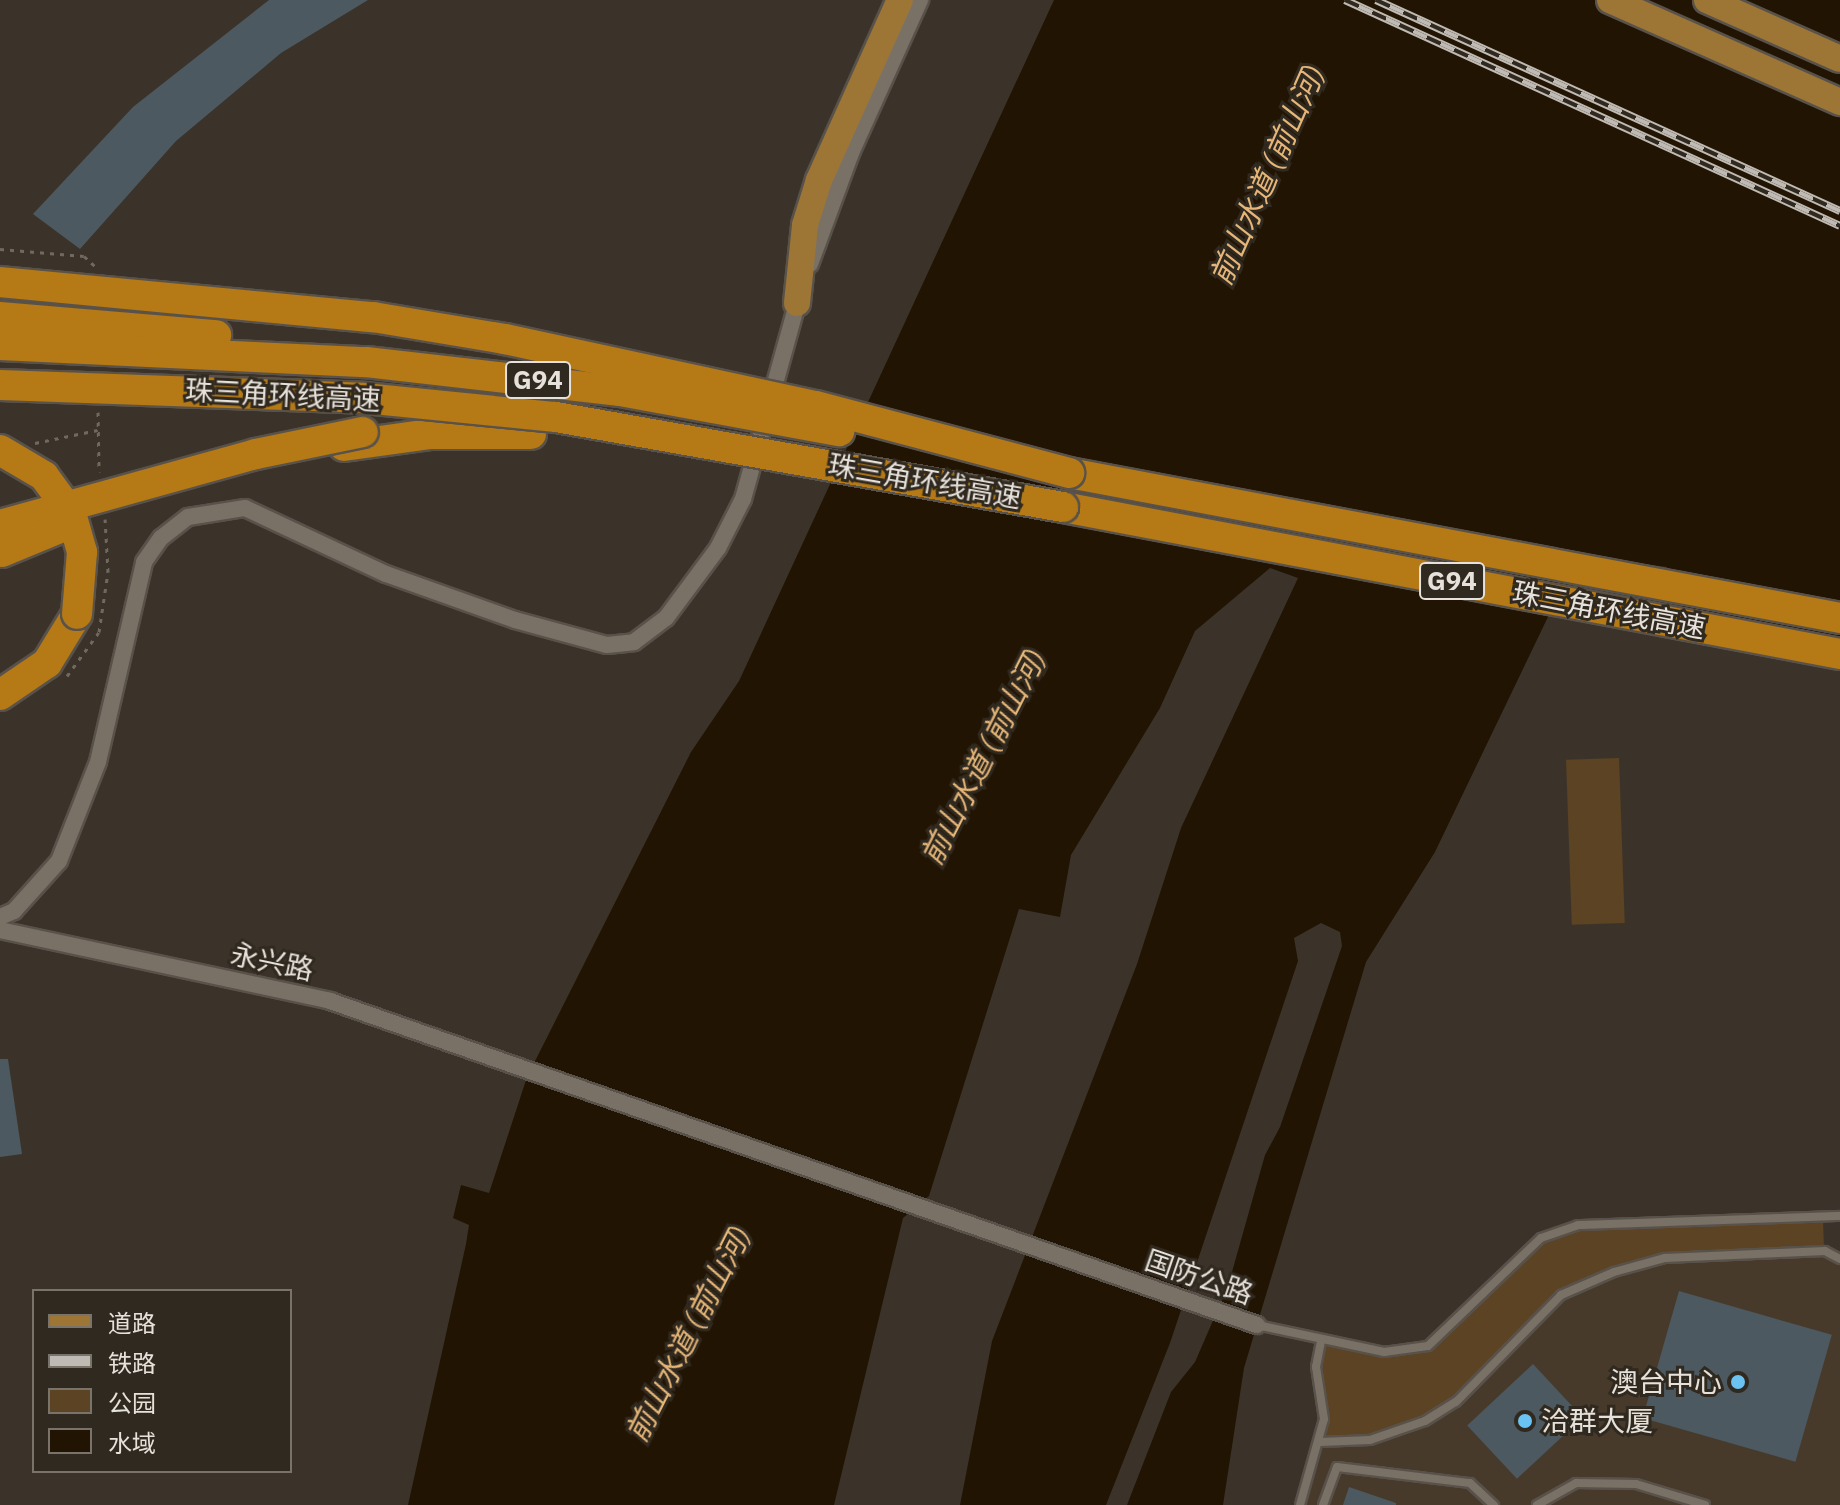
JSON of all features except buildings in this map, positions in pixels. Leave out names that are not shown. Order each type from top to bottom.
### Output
[{"type":"highway","points":[[0,282],[373,317],[520,342],[816,406],[1069,473]]},
{"type":"highway","points":[[0,317],[177,329],[440,369]]},
{"type":"highway","name":"珠三角环线高速","points":[[0,345],[225,353],[440,369],[620,391],[1840,618]]},
{"type":"highway","name":"珠三角环线高速","points":[[0,385],[364,398],[556,417],[1063,507],[1840,654]]},
{"type":"highway","points":[[0,525],[313,440],[417,426],[531,434],[1063,507]]},
{"type":"highway","points":[[0,553],[74,523],[344,446],[429,434],[531,434]]},
{"type":"highway","points":[[0,695],[47,663],[77,614],[82,552],[71,513],[44,476],[14,447]]},
{"type":"main road","points":[[797,303],[805,225],[819,180],[900,0]]},
{"type":"main road","points":[[1610,0],[1840,102]]},
{"type":"main road","points":[[1707,0],[1840,59]]},
{"type":"street","points":[[0,917],[14,911],[59,861],[98,762],[144,562],[161,538],[188,517],[245,508],[386,574],[515,620],[607,645],[634,642],[666,618],[718,548],[743,499],[797,303],[851,153],[920,0]]},
{"type":"street","name":"永兴路","points":[[0,930],[330,1001],[526,1070]]},
{"type":"street","name":"国防公路","points":[[526,1070],[1257,1325]]},
{"type":"lane","name":"国防公路","points":[[1257,1325],[1384,1352],[1428,1346],[1541,1238],[1578,1225],[1840,1216]]},
{"type":"lane","points":[[1320,1442],[1370,1440],[1425,1421],[1456,1402],[1561,1295],[1614,1272],[1665,1258],[1825,1251],[1840,1259]]},
{"type":"lane","points":[[1300,1505],[1320,1442],[1323,1406],[1316,1367],[1321,1341]]},
{"type":"lane","points":[[1323,1505],[1337,1467],[1470,1483],[1494,1505]]},
{"type":"lane","points":[[1537,1505],[1576,1483],[1636,1484],[1705,1505]]},
{"type":"path","points":[[0,249],[84,256],[100,276]]},
{"type":"path","points":[[98,402],[100,476]]},
{"type":"path","points":[[14,447],[99,430]]},
{"type":"path","points":[[60,683],[99,632],[108,572],[105,516]]},
{"type":"shaded area","points":[[1825,1251],[1840,1259],[1840,1505],[1300,1505],[1320,1442],[1456,1402],[1561,1295],[1665,1258]]},
{"type":"green space","points":[[1619,758],[1625,923],[1572,925],[1566,760]]},
{"type":"green space","points":[[1823,1220],[1824,1248],[1664,1256],[1559,1292],[1453,1399],[1423,1418],[1367,1437],[1323,1440],[1327,1419],[1319,1368],[1323,1344],[1384,1355],[1428,1348],[1459,1324],[1541,1240],[1578,1226]]},
{"type":"water","name":"前山水道 (前山河)","points":[[1054,0],[1840,0],[1840,644],[1688,627],[1667,567],[1611,560],[1559,594],[1435,852],[1366,962],[1244,1368],[1223,1505],[1127,1505],[1171,1392],[1195,1362],[1228,1286],[1265,1155],[1280,1127],[1342,946],[1340,932],[1321,923],[1294,938],[1298,961],[1170,1343],[1106,1505],[960,1505],[992,1341],[1137,964],[1181,828],[1298,578],[1270,568],[1195,631],[1160,708],[1071,855],[1060,917],[1019,909],[929,1196],[903,1218],[834,1505],[408,1505],[466,1244],[469,1225],[453,1218],[461,1185],[489,1193],[527,1077],[691,752],[739,681]]},
{"type":"railway","points":[[1345,0],[1840,226]]},
{"type":"railway","points":[[1376,0],[1840,211]]},
{"type":"place","name":"澳台中心","points":[[1738,1382]]},
{"type":"place","name":"洽群大厦","points":[[1525,1421]]}]
